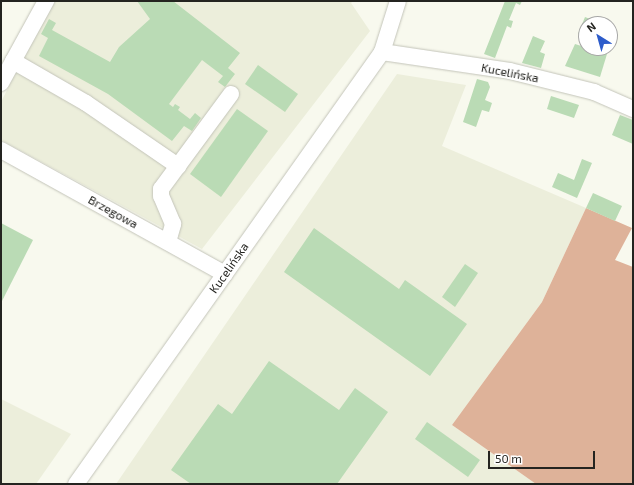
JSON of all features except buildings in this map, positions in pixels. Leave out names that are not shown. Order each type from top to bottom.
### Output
[{"type":"street","points":[[1,83],[46,1]]},
{"type":"street","name":"Kucelińska","points":[[76,484],[382,52],[398,1]]},
{"type":"street","name":"Kucelińska","points":[[382,52],[510,71],[594,92],[633,109]]},
{"type":"street","points":[[13,61],[86,103],[178,166]]},
{"type":"street","points":[[168,242],[173,224],[161,196],[161,188],[231,94]]},
{"type":"street","name":"Brzegowa","points":[[1,150],[225,274]]},
{"type":"shaded area","points":[[56,1],[353,1],[351,3],[370,31],[202,249],[1,140],[1,102],[49,7]]},
{"type":"shaded area","points":[[397,74],[466,85],[442,146],[586,208],[542,302],[452,425],[536,484],[116,484]]},
{"type":"shaded area","points":[[586,208],[632,228],[615,260],[633,267],[633,484],[536,484],[452,425],[542,302]]},
{"type":"shaded area","points":[[1,399],[71,434],[36,484],[1,484]]}]
